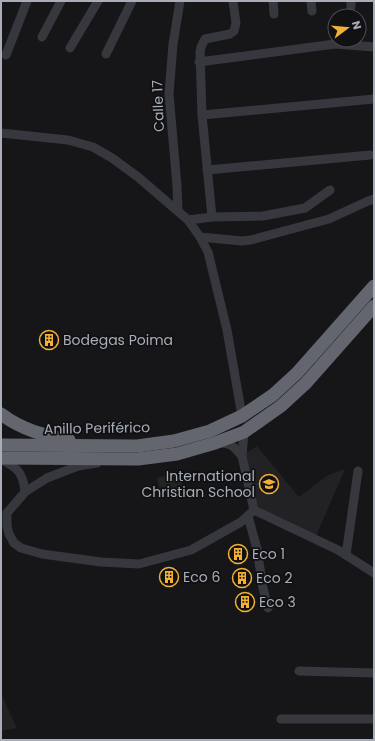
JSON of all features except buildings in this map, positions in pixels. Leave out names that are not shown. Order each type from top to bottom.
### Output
[{"type":"highway","name":"Anillo Periférico","points":[[1,445],[137,446],[174,441],[210,431],[242,416],[273,395],[297,373],[374,286]]},
{"type":"highway","points":[[1,459],[138,460],[177,454],[215,443],[244,432],[281,406],[306,383],[374,306]]},
{"type":"highway","points":[[1,414],[14,423],[42,434],[102,446]]},
{"type":"street","points":[[6,55],[27,1]]},
{"type":"street","points":[[42,37],[61,1]]},
{"type":"street","points":[[70,48],[98,1]]},
{"type":"street","points":[[106,54],[132,1]]},
{"type":"street","name":"Calle 17","points":[[178,211],[169,94],[173,44],[180,1]]},
{"type":"street","points":[[212,217],[202,115],[200,62],[201,47],[206,39],[234,32],[236,23],[233,1]]},
{"type":"street","points":[[273,1],[274,14]]},
{"type":"street","points":[[312,1],[312,11]]},
{"type":"street","points":[[200,62],[335,44],[374,47]]},
{"type":"street","points":[[202,115],[374,99]]},
{"type":"street","points":[[1,133],[68,140],[93,147],[112,158],[138,177],[188,220],[208,252],[227,330],[242,416]]},
{"type":"street","points":[[207,170],[370,155]]},
{"type":"street","points":[[188,220],[212,217],[262,216],[305,208],[330,190]]},
{"type":"street","points":[[200,237],[242,241],[255,239],[328,219],[374,199]]},
{"type":"street","points":[[244,432],[242,456],[263,588],[268,608]]},
{"type":"street","points":[[215,443],[226,442],[233,446],[242,456]]},
{"type":"street","points":[[1,459],[13,465],[20,472],[24,482],[25,492]]},
{"type":"street","points":[[112,459],[78,466],[47,478],[25,492],[4,512],[9,534],[14,543],[21,548],[42,554],[101,562],[140,564],[191,550],[235,526],[251,513]]},
{"type":"street","points":[[346,555],[358,471]]},
{"type":"street","points":[[251,513],[285,524],[346,555],[374,574]]},
{"type":"street","points":[[299,672],[374,673]]},
{"type":"street","points":[[281,719],[374,719]]},
{"type":"shaded area","name":"International Christian School","points":[[257,446],[299,497],[328,475],[345,469],[316,536],[274,517],[256,505],[246,453]]},
{"type":"shaded area","points":[[175,473],[184,479],[181,487],[160,491],[157,478]]},
{"type":"shaded area","points":[[1,694],[17,728],[1,731]]},
{"type":"place","name":"Bodegas Poima","points":[[49,340]]},
{"type":"place","name":"International Christian School","points":[[269,484]]},
{"type":"place","name":"Eco 1","points":[[238,554]]},
{"type":"place","name":"Eco 6","points":[[169,577]]},
{"type":"place","name":"Eco 2","points":[[242,578]]},
{"type":"place","name":"Eco 3","points":[[245,602]]}]
